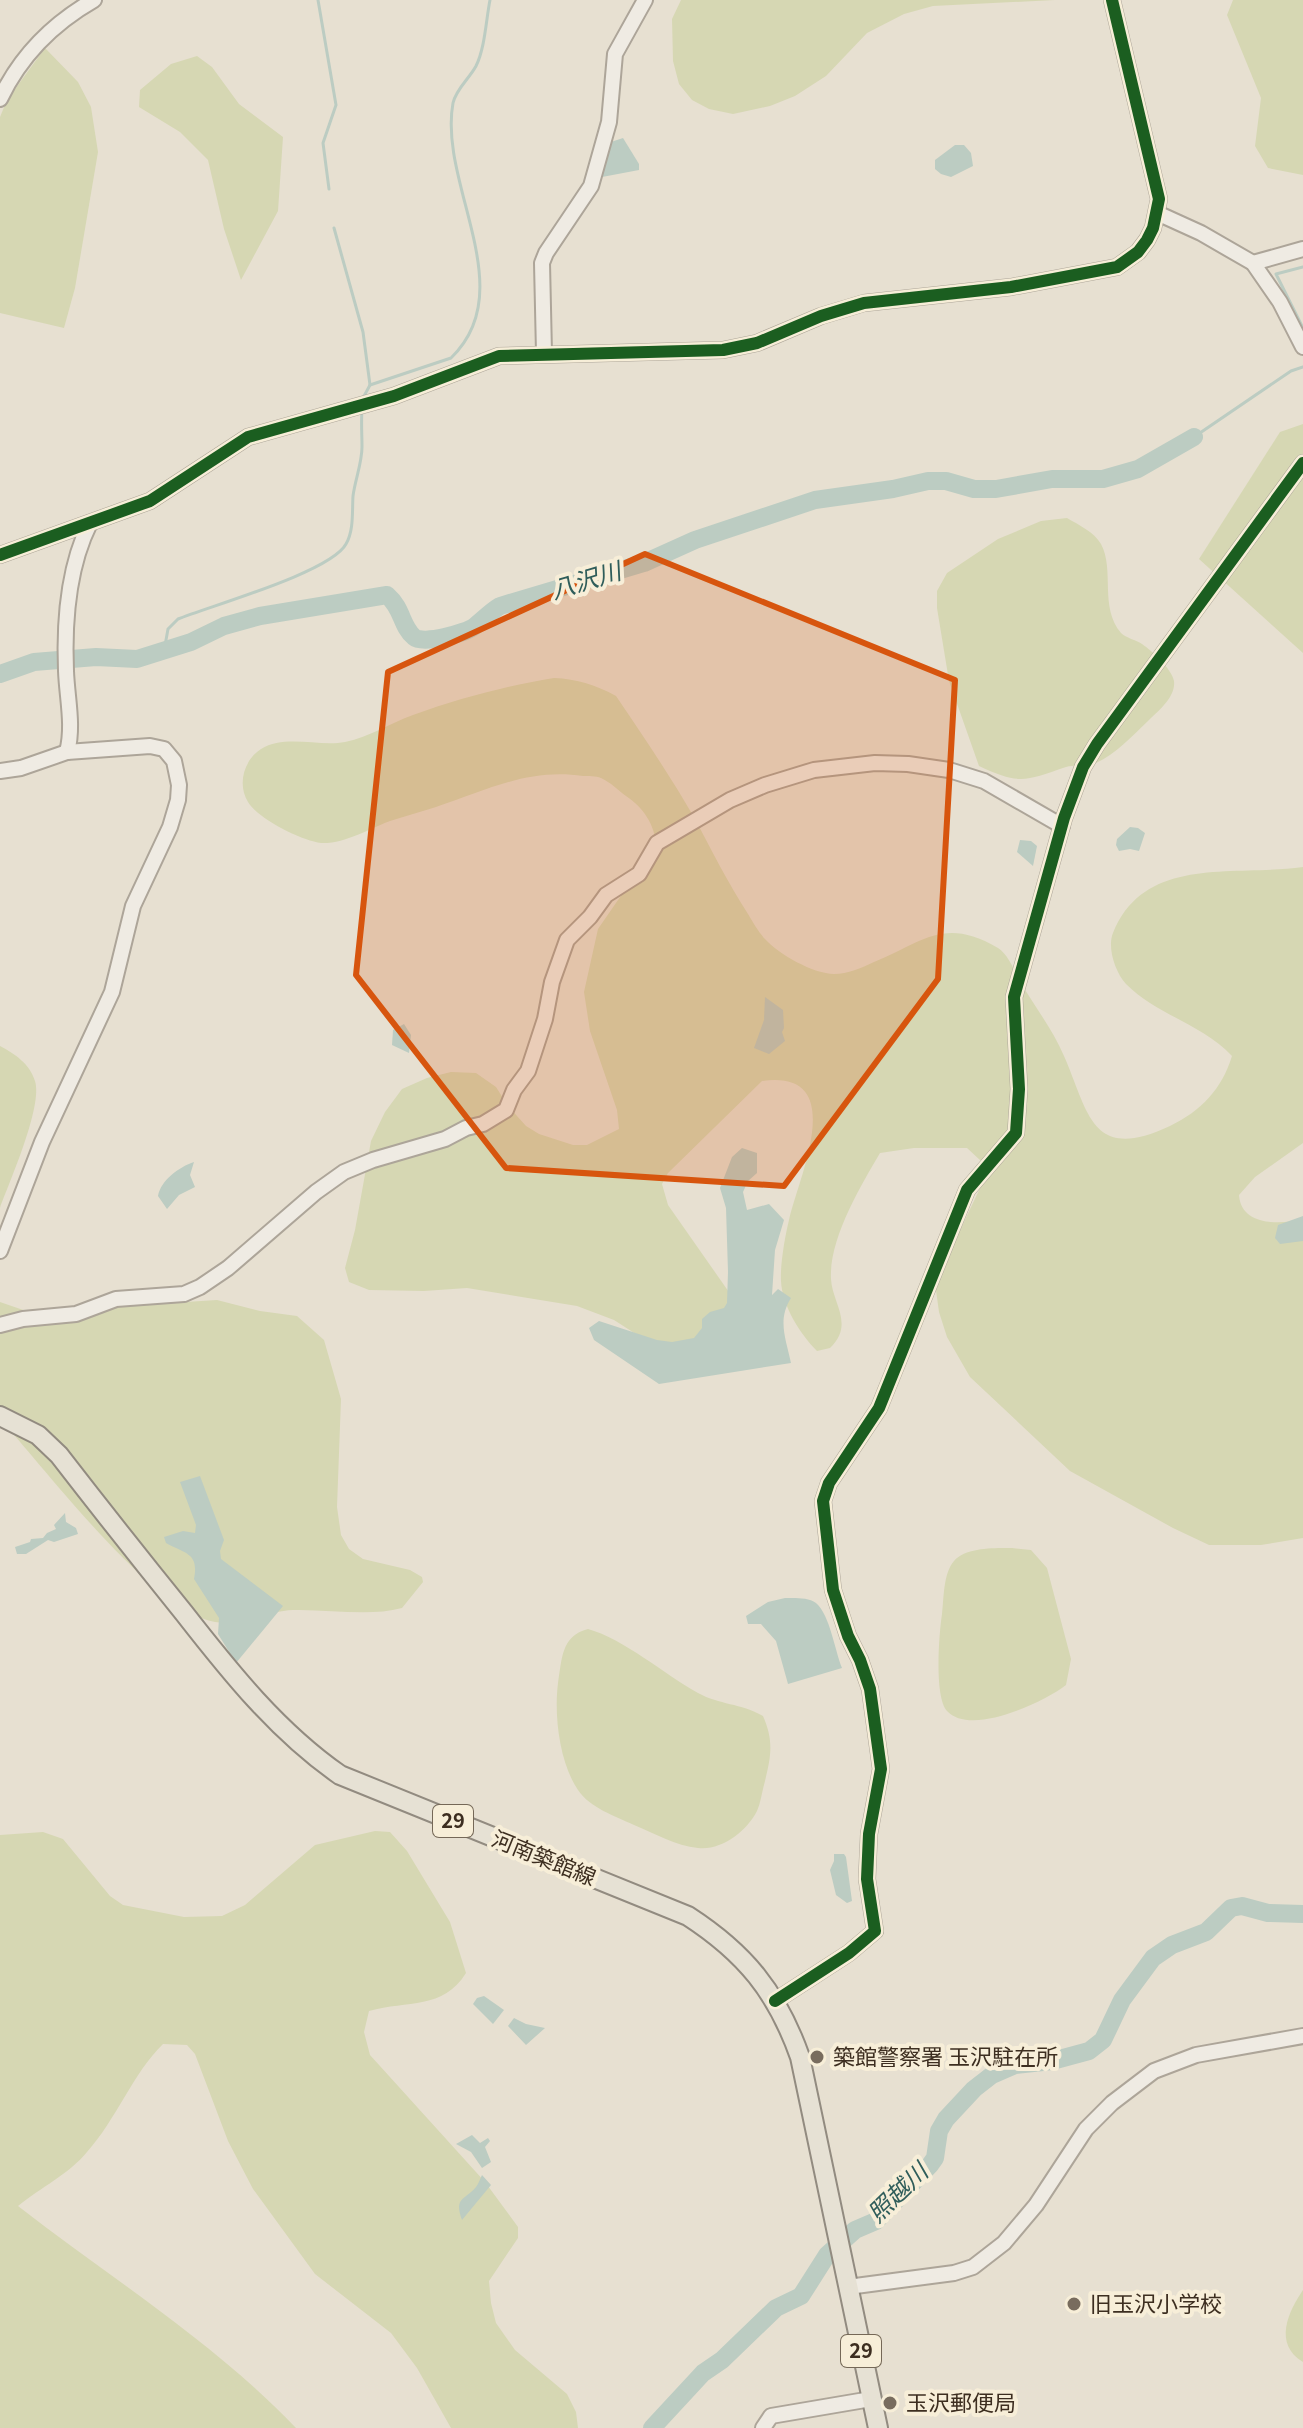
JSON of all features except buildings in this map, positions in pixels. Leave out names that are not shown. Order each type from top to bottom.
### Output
[{"type":"main road","name":"河南築館線","points":[[0,1416],[38,1435],[59,1455],[219,1658],[284,1731],[311,1756],[340,1775],[361,1784],[688,1916],[712,1931],[754,1970],[789,2025],[800,2057],[878,2428]]},
{"type":"street","points":[[0,99],[9,80],[34,45],[56,25],[94,0]]},
{"type":"street","points":[[544,353],[542,263],[591,186],[609,122],[615,54],[645,0]]},
{"type":"street","points":[[0,555],[150,501],[248,437],[361,406],[499,356],[723,350],[757,343],[821,316],[864,303],[1011,287],[1117,267],[1138,252],[1153,228],[1157,213],[1157,185],[1113,4]]},
{"type":"street","points":[[1157,213],[1201,233],[1253,263],[1280,302],[1303,347]]},
{"type":"street","points":[[1253,263],[1303,249]]},
{"type":"street","points":[[775,2001],[849,1953],[875,1931],[867,1879],[869,1834],[881,1769],[870,1689],[833,1590],[823,1501],[829,1483],[879,1408],[967,1190],[1016,1133],[1019,1099],[1014,997],[1073,792],[1097,744],[1303,463]]},
{"type":"street","points":[[67,752],[71,736],[66,646],[72,570],[90,523]]},
{"type":"street","points":[[0,771],[21,768],[67,752],[150,746],[164,749],[174,761],[179,785],[170,827],[133,906],[112,992],[42,1142],[0,1251]]},
{"type":"street","points":[[0,1325],[23,1319],[76,1314],[116,1299],[184,1294],[228,1268],[316,1192],[344,1172],[445,1139],[466,1128],[483,1124],[506,1110],[514,1090],[528,1071],[567,940],[606,895],[639,874],[657,843],[730,800],[814,770],[875,763],[908,764],[949,770],[984,781],[1062,826]]},
{"type":"street","points":[[846,2280],[954,2273],[973,2267],[1004,2243],[1036,2205],[1086,2129],[1112,2103],[1154,2071],[1196,2055],[1303,2036]]},
{"type":"street","points":[[763,2428],[771,2416],[871,2399]]},
{"type":"highlighted area","points":[[645,554],[955,680],[938,979],[784,1186],[506,1168],[356,975],[388,672]]},
{"type":"green space","points":[[681,0],[1055,0],[933,6],[904,14],[867,33],[826,76],[795,96],[770,106],[733,114],[709,109],[692,100],[679,84],[673,61],[672,19]]},
{"type":"green space","points":[[1233,0],[1303,0],[1303,175],[1268,168],[1255,146],[1261,98],[1227,15]]},
{"type":"green space","points":[[45,48],[78,82],[91,107],[98,152],[75,288],[64,328],[0,313],[0,117],[7,100]]},
{"type":"green space","points":[[197,56],[212,67],[239,104],[283,137],[278,211],[241,280],[224,229],[208,160],[180,132],[139,107],[140,90],[171,64]]},
{"type":"green space","points":[[1303,424],[1303,653],[1199,559],[1280,432]]},
{"type":"green space","points":[[1067,518],[1090,532],[1101,544],[1107,565],[1114,623],[1123,635],[1142,644],[1161,661],[1170,671],[1174,687],[1161,708],[1124,744],[1103,759],[1031,778],[1004,776],[979,766],[949,681],[937,591],[947,573],[998,539],[1041,521]]},
{"type":"green space","points":[[554,678],[586,683],[616,696],[686,803],[758,930],[787,957],[817,971],[839,974],[921,940],[948,933],[979,939],[1002,951],[1055,1037],[1088,1113],[1108,1135],[1124,1139],[1144,1136],[1181,1120],[1209,1098],[1232,1056],[1207,1036],[1138,995],[1122,979],[1113,959],[1111,939],[1128,908],[1147,891],[1169,880],[1194,874],[1303,867],[1303,1143],[1255,1177],[1239,1195],[1241,1205],[1254,1218],[1273,1222],[1303,1219],[1303,1538],[1261,1545],[1209,1545],[1173,1528],[1070,1471],[970,1377],[947,1337],[935,1283],[981,1186],[981,1161],[967,1148],[914,1148],[880,1153],[847,1214],[835,1247],[831,1279],[842,1322],[841,1330],[830,1348],[817,1351],[793,1319],[782,1291],[782,1259],[787,1227],[812,1130],[812,1109],[805,1092],[789,1082],[762,1081],[668,1173],[662,1184],[668,1205],[745,1315],[697,1359],[642,1338],[614,1320],[577,1306],[467,1288],[369,1290],[349,1282],[345,1268],[371,1141],[385,1112],[402,1089],[451,1072],[476,1073],[496,1087],[526,1126],[539,1134],[573,1145],[587,1145],[619,1129],[617,1110],[590,1031],[584,992],[598,929],[656,845],[655,838],[643,811],[608,782],[597,777],[563,774],[508,782],[390,821],[348,839],[321,843],[281,828],[253,809],[243,788],[244,773],[250,759],[270,745],[281,742],[345,742],[448,703]]},
{"type":"green space","points":[[0,1046],[30,1069],[36,1093],[30,1125],[0,1208]]},
{"type":"green space","points":[[217,1300],[297,1316],[324,1340],[341,1399],[337,1507],[341,1535],[349,1549],[363,1559],[410,1570],[422,1577],[423,1582],[402,1608],[363,1612],[293,1610],[225,1623],[190,1613],[162,1593],[101,1535],[0,1419],[0,1302],[29,1312]]},
{"type":"green space","points":[[1012,1548],[1031,1550],[1047,1568],[1071,1659],[1066,1685],[1042,1700],[1007,1714],[989,1719],[958,1718],[947,1711],[943,1703],[938,1664],[945,1586],[950,1566],[966,1553]]},
{"type":"green space","points":[[588,1629],[630,1649],[698,1693],[763,1716],[770,1748],[760,1800],[753,1818],[732,1838],[707,1848],[682,1845],[603,1811],[578,1790],[562,1752],[557,1696],[564,1650],[572,1637]]},
{"type":"green space","points":[[375,1831],[390,1832],[407,1851],[450,1922],[466,1973],[457,1985],[435,1998],[369,2011],[364,2032],[370,2055],[485,2182],[518,2227],[518,2238],[489,2281],[496,2323],[515,2350],[567,2394],[576,2412],[578,2428],[451,2428],[417,2368],[391,2333],[315,2274],[253,2189],[228,2141],[195,2054],[187,2045],[163,2044],[80,2160],[18,2206],[197,2339],[296,2428],[0,2428],[0,1835],[43,1832],[63,1839],[110,1896],[123,1905],[184,1917],[222,1916],[245,1905],[315,1845]]},
{"type":"green space","points":[[1303,2290],[1303,2362],[1288,2346],[1286,2328],[1292,2308]]},
{"type":"shaded area","points":[[623,138],[639,164],[639,170],[602,177],[608,143]]},
{"type":"shaded area","points":[[955,145],[964,145],[971,153],[973,166],[951,177],[935,169],[935,160]]},
{"type":"shaded area","points":[[1130,827],[1145,833],[1139,851],[1119,851],[1117,839]]},
{"type":"shaded area","points":[[1020,840],[1031,841],[1037,846],[1033,866],[1017,852]]},
{"type":"shaded area","points":[[765,997],[783,1010],[782,1032],[785,1041],[769,1054],[754,1048],[764,1020]]},
{"type":"shaded area","points":[[404,1024],[411,1035],[409,1053],[392,1045],[393,1030]]},
{"type":"shaded area","points":[[742,1148],[757,1153],[757,1173],[748,1181],[743,1192],[747,1210],[769,1204],[784,1220],[775,1250],[772,1295],[778,1289],[791,1298],[784,1322],[791,1363],[659,1384],[594,1340],[589,1328],[599,1321],[672,1342],[694,1338],[702,1328],[702,1319],[710,1312],[724,1308],[727,1303],[728,1272],[726,1208],[720,1188],[732,1157]]},
{"type":"shaded area","points":[[194,1162],[190,1175],[195,1187],[179,1195],[167,1209],[158,1196],[160,1190],[177,1171]]},
{"type":"shaded area","points":[[1303,1216],[1303,1241],[1280,1244],[1275,1238],[1278,1225]]},
{"type":"shaded area","points":[[200,1476],[224,1540],[221,1559],[283,1606],[236,1663],[218,1634],[219,1618],[194,1579],[193,1559],[166,1543],[164,1537],[183,1531],[195,1533],[196,1525],[180,1482]]},
{"type":"shaded area","points":[[65,1513],[66,1522],[76,1528],[78,1534],[54,1542],[48,1540],[26,1554],[17,1554],[15,1547],[31,1539],[43,1538],[56,1529],[54,1525]]},
{"type":"shaded area","points":[[785,1598],[809,1600],[821,1609],[829,1624],[842,1668],[788,1684],[776,1641],[761,1624],[748,1624],[746,1616],[768,1602]]},
{"type":"shaded area","points":[[834,1854],[844,1854],[846,1857],[852,1901],[847,1903],[836,1895],[830,1870]]},
{"type":"shaded area","points":[[484,1996],[504,2010],[493,2024],[473,2004],[477,1998]]},
{"type":"shaded area","points":[[514,2018],[545,2028],[526,2045],[508,2026]]},
{"type":"shaded area","points":[[472,2135],[480,2143],[488,2138],[490,2141],[485,2147],[491,2162],[482,2168],[471,2152],[456,2144]]},
{"type":"shaded area","points":[[482,2175],[491,2185],[462,2220],[460,2203],[476,2187]]},
{"type":"waterway","points":[[318,0],[336,105],[323,143],[329,189]]},
{"type":"waterway","points":[[370,385],[451,358],[471,331],[479,301],[479,269],[456,167],[452,134],[453,103],[479,59],[490,0]]},
{"type":"waterway","points":[[334,228],[363,332],[370,385],[363,398]]},
{"type":"waterway","points":[[1303,267],[1276,274],[1303,328]]},
{"type":"waterway","points":[[1194,437],[1291,371],[1303,367]]},
{"type":"waterway","points":[[164,651],[168,629],[178,619],[270,587],[318,566],[336,555],[346,544],[362,453],[362,410]]},
{"type":"waterway","name":"八沢川","points":[[0,674],[34,662],[96,657],[137,659],[191,642],[224,626],[260,616],[387,595],[414,637],[426,640],[444,637],[470,629],[500,606],[644,563],[695,540],[815,500],[928,481],[946,481],[974,489],[996,489],[1052,479],[1103,479],[1138,469],[1194,437]]},
{"type":"waterway","name":"照越川","points":[[652,2428],[703,2373],[722,2360],[776,2308],[801,2296],[827,2255],[855,2230],[876,2221],[930,2165],[935,2158],[939,2131],[974,2089],[992,2075],[1015,2065],[1052,2061],[1089,2051],[1103,2040],[1122,2000],[1153,1958],[1172,1945],[1206,1932],[1231,1908],[1242,1906],[1268,1913],[1303,1914]]},
{"type":"cycle path","points":[[0,555],[150,501],[248,437],[394,396],[499,356],[723,350],[757,343],[821,316],[864,303],[1011,287],[1117,267],[1138,252],[1147,240],[1159,199],[1112,0]]},
{"type":"cycle path","points":[[775,2001],[849,1953],[875,1931],[867,1879],[869,1834],[881,1769],[870,1689],[833,1590],[823,1501],[829,1483],[879,1408],[967,1190],[1016,1133],[1019,1089],[1014,997],[1064,818],[1083,767],[1303,463]]},
{"type":"place","name":"築館警察署 玉沢駐在所","points":[[817,2057]]},
{"type":"place","name":"旧玉沢小学校","points":[[1074,2304]]},
{"type":"place","name":"玉沢郵便局","points":[[890,2403]]}]
